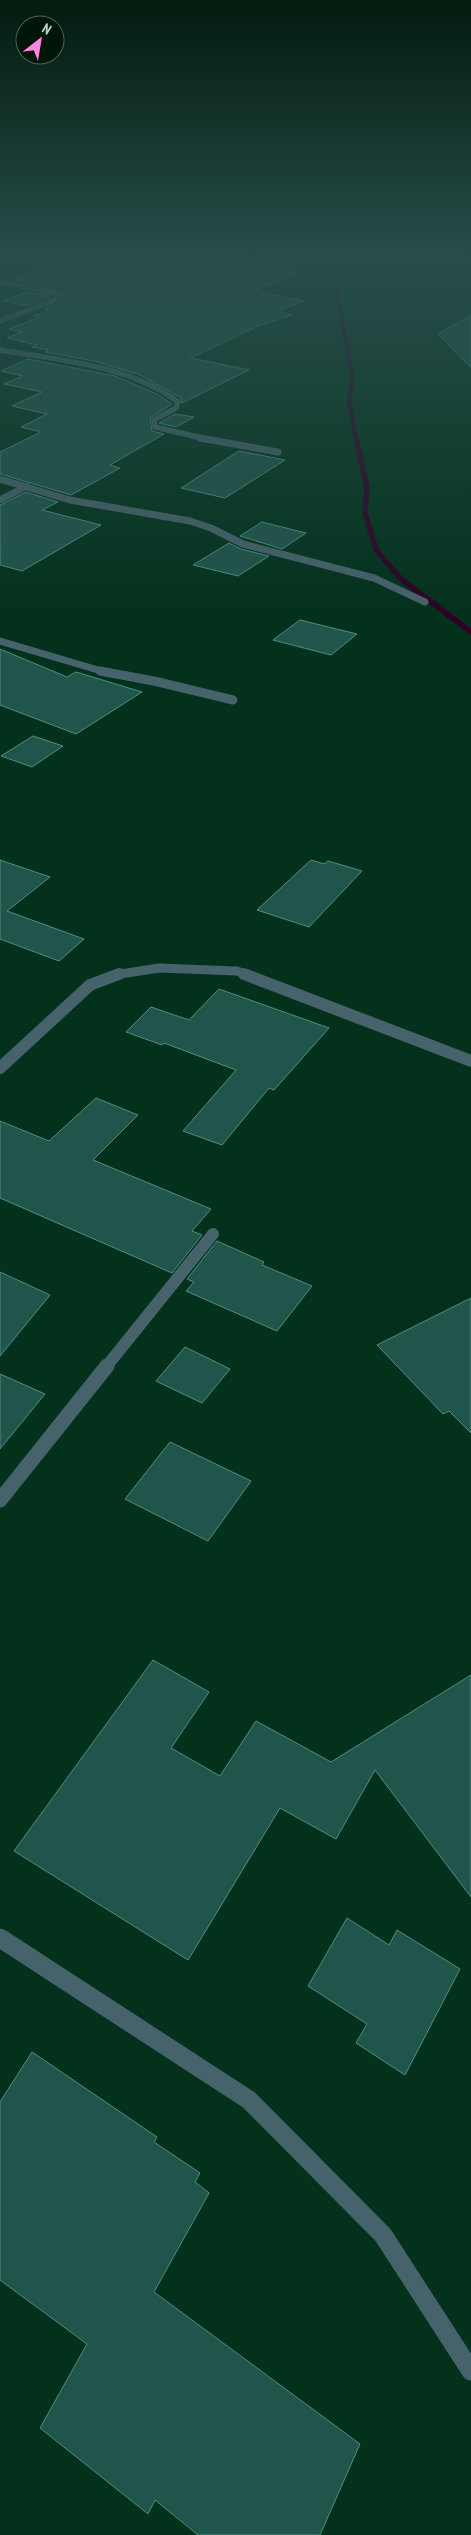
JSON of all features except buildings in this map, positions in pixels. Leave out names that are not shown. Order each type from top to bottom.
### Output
[{"type":"street","points":[[122,377],[139,381],[171,394],[178,402],[176,408],[154,420],[155,427],[173,433],[278,452]]},
{"type":"street","points":[[0,479],[70,500],[190,521],[211,528],[243,544],[374,578],[425,602]]},
{"type":"street","points":[[0,500],[27,486]]},
{"type":"street","points":[[0,641],[103,672],[154,681],[233,700]]},
{"type":"street","points":[[0,1068],[90,985],[116,974],[159,968],[237,971],[471,1060]]},
{"type":"street","points":[[0,1500],[214,1234]]},
{"type":"street","points":[[0,1938],[249,2100],[383,2234],[471,2371]]},
{"type":"waterway","points":[[353,377],[349,400],[356,439]]},
{"type":"waterway","points":[[356,438],[367,487],[365,512],[376,550],[401,579],[471,632]]}]
